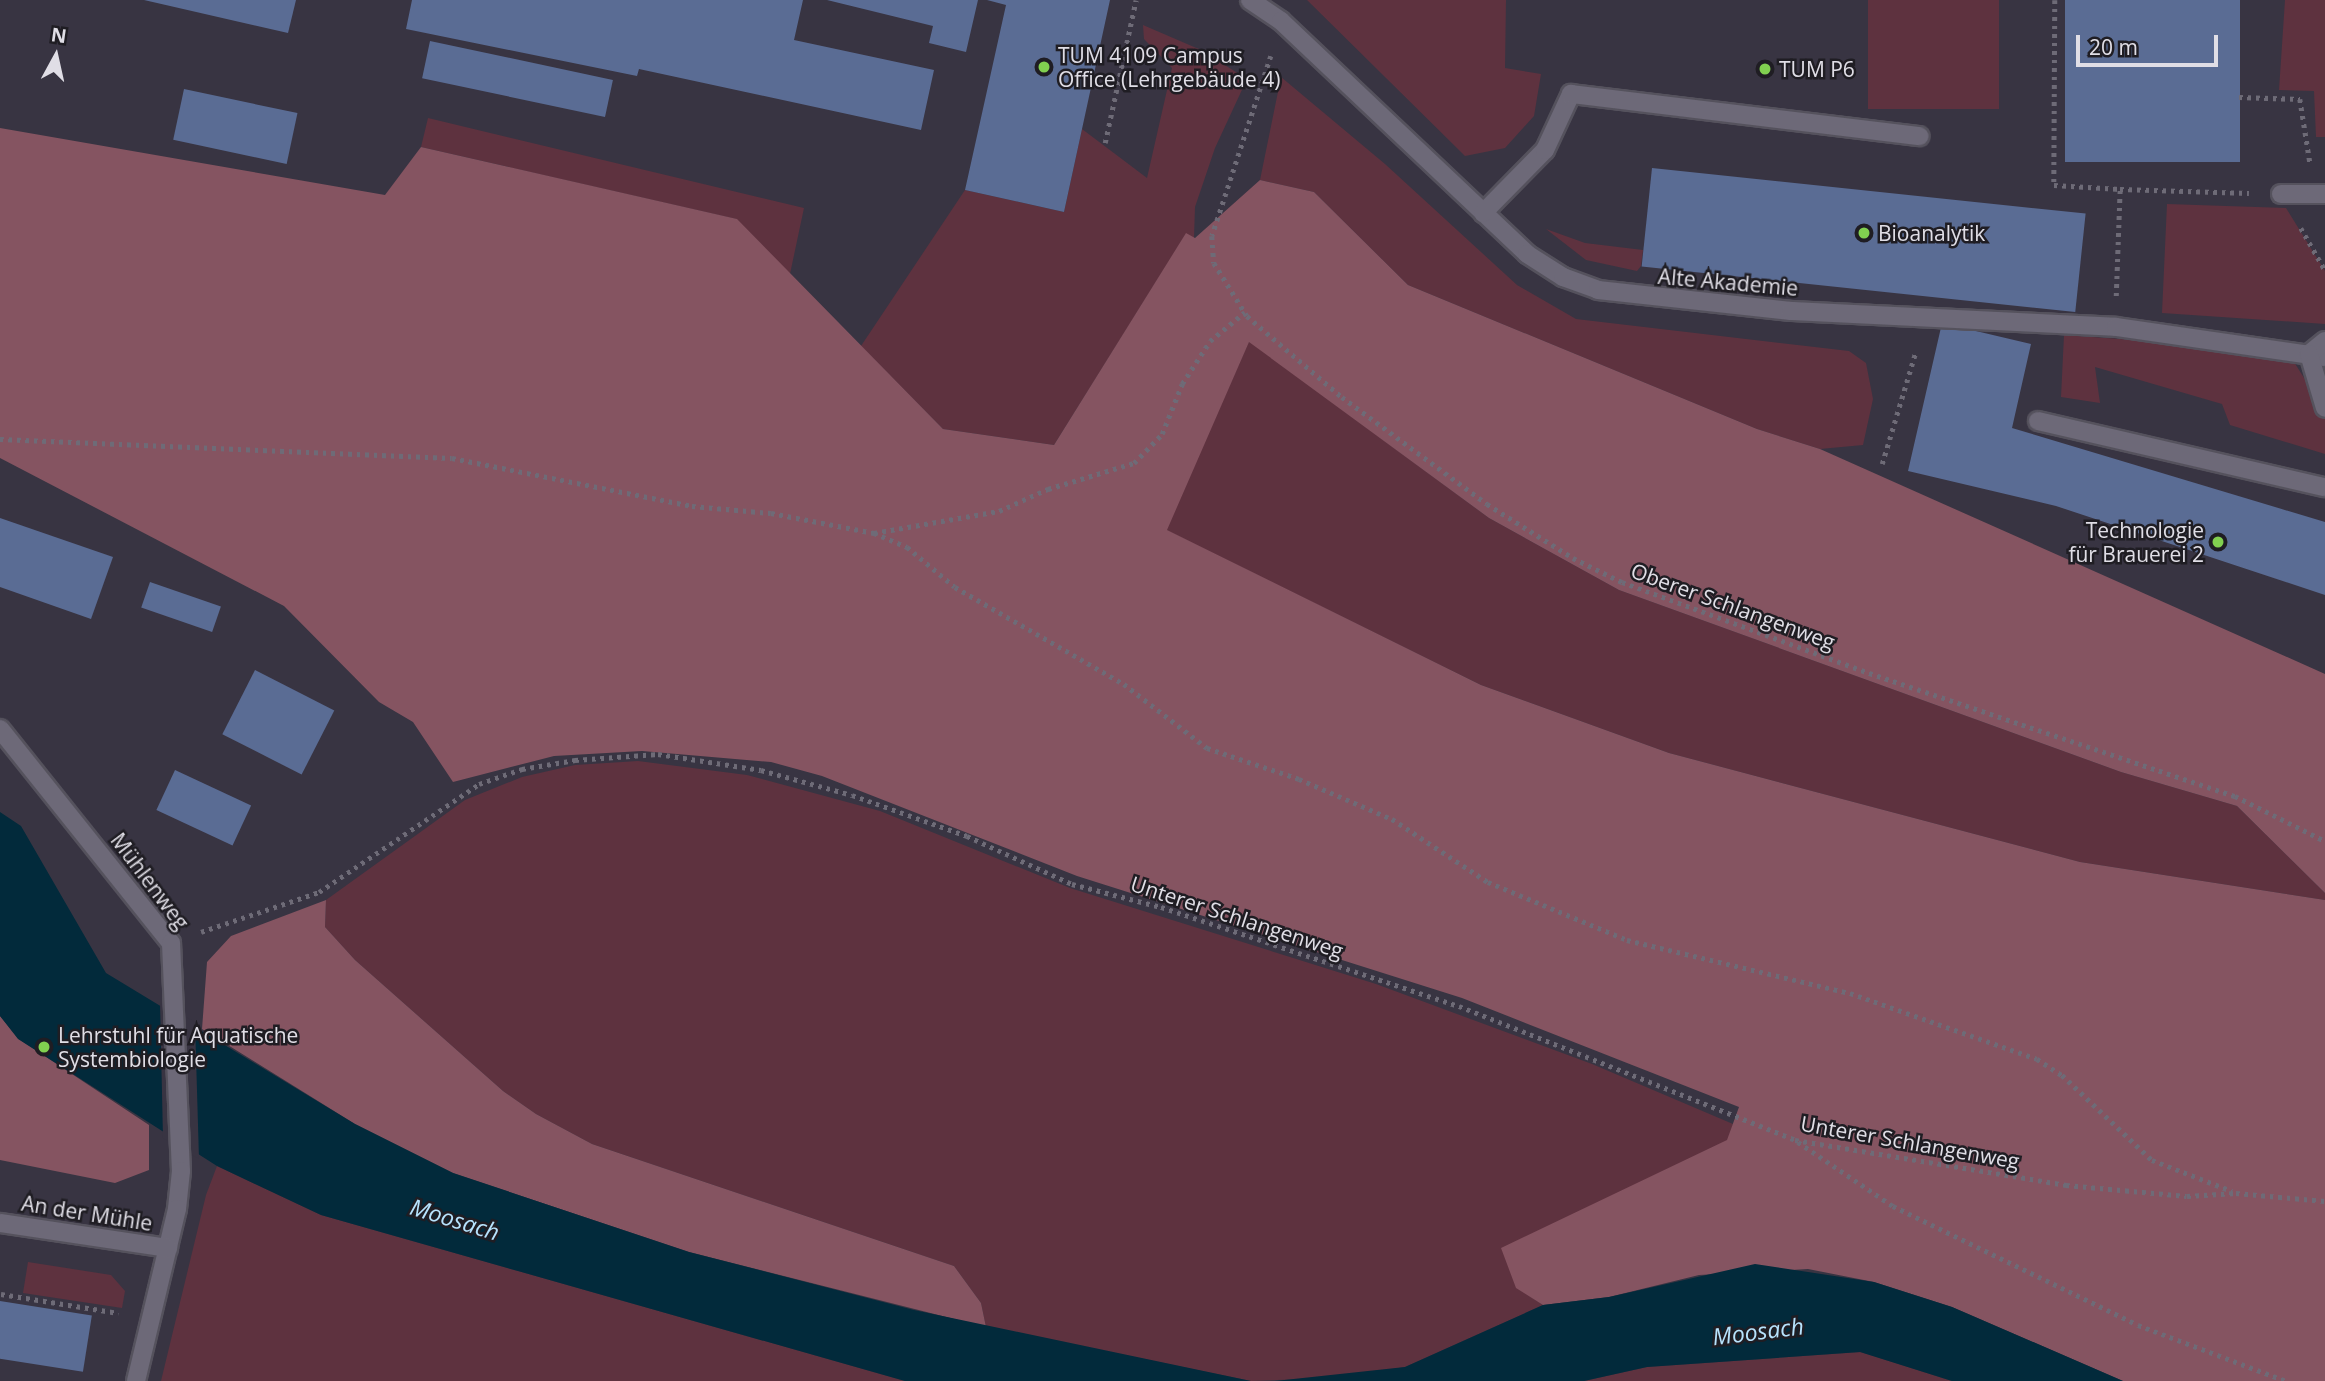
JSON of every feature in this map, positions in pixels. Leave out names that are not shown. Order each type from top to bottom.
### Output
[{"type":"street","name":"Alte Akademie","points":[[1250,0],[1281,22],[1527,254],[1563,277],[1598,290],[1791,311],[2116,327],[2317,356]]},
{"type":"street","points":[[1483,213],[1545,150],[1571,94],[1919,136]]},
{"type":"street","points":[[2281,194],[2320,194]]},
{"type":"street","points":[[2325,341],[2317,356],[2325,408]]},
{"type":"street","points":[[2038,421],[2325,487]]},
{"type":"street","name":"Mühlenweg","points":[[0,729],[172,943],[181,1171],[168,1248],[136,1381]]},
{"type":"street","name":"An der Mühle","points":[[0,1223],[168,1248]]},
{"type":"path","points":[[1105,143],[1136,0]]},
{"type":"path","points":[[2056,0],[2054,185],[2281,194],[2325,270]]},
{"type":"path","name":"Oberer Schlangenweg","points":[[1281,22],[1212,236],[1213,263],[1245,312],[1342,397],[1487,504],[1573,558],[1672,604],[2235,796],[2325,841]]},
{"type":"path","points":[[2239,97],[2300,99],[2320,194]]},
{"type":"path","points":[[2117,271],[2120,189]]},
{"type":"path","points":[[874,533],[999,511],[1048,489],[1133,463],[1162,434],[1182,384],[1210,341],[1245,312]]},
{"type":"path","points":[[1882,464],[1917,349],[1912,343]]},
{"type":"path","points":[[0,439],[452,458],[692,506],[771,513],[874,533],[907,547],[955,587],[1124,684],[1207,748],[1299,779],[1392,819],[1488,882],[1627,940],[1850,993],[2037,1059],[2062,1075],[2152,1160],[2236,1193]]},
{"type":"path","name":"Unterer Schlangenweg","points":[[172,943],[319,892],[479,784],[522,769],[575,760],[658,754],[761,770],[852,795],[967,836],[1072,884],[1161,907],[1460,1006],[1795,1140],[2066,1185],[2187,1196],[2236,1193],[2325,1201]]},
{"type":"path","points":[[1795,1140],[1893,1206],[2138,1325],[2286,1381]]},
{"type":"path","points":[[1,1294],[151,1319]]},
{"type":"shaded area","points":[[1307,0],[1506,0],[1505,68],[1541,74],[1534,116],[1505,148],[1465,156]]},
{"type":"shaded area","points":[[1868,0],[1999,0],[1999,109],[1868,109]]},
{"type":"shaded area","points":[[2285,0],[2325,0],[2325,137],[2316,137],[2314,91],[2279,90]]},
{"type":"shaded area","points":[[1143,25],[1201,50],[1247,79],[1215,148],[1195,207],[1194,238],[1186,234],[1054,445],[943,429],[861,346],[965,190],[1064,212],[1082,129],[1147,178],[1172,68],[1144,39]]},
{"type":"shaded area","points":[[1281,77],[1385,164],[1517,285],[1576,319],[1849,351],[1866,363],[1873,399],[1863,445],[1820,449],[1757,429],[1408,285],[1314,192],[1260,180]]},
{"type":"shaded area","points":[[428,118],[804,208],[790,274],[736,219],[421,147]]},
{"type":"shaded area","points":[[0,128],[385,195],[421,147],[737,219],[943,429],[1054,445],[1186,233],[1195,238],[1260,180],[1314,192],[1408,285],[1757,429],[1820,449],[2325,674],[2325,893],[2237,806],[2121,772],[1619,590],[1489,518],[1249,342],[1167,530],[1481,685],[1669,753],[2080,862],[2325,900],[2325,1381],[2123,1381],[1952,1307],[1874,1282],[1808,1269],[1699,1275],[1609,1297],[1543,1305],[1516,1288],[1501,1248],[1727,1140],[1739,1107],[1462,998],[1077,876],[822,776],[771,762],[642,751],[554,756],[453,782],[413,722],[379,702],[284,606],[0,458]]},
{"type":"shaded area","points":[[2167,204],[2286,208],[2325,271],[2325,324],[2162,313]]},
{"type":"shaded area","points":[[1546,229],[1585,243],[1643,250],[1641,266],[1637,271],[1586,260]]},
{"type":"shaded area","points":[[2064,335],[2287,351],[2325,411],[2325,454],[2230,425],[2222,404],[2095,367],[2100,403],[2061,397]]},
{"type":"shaded area","points":[[1249,341],[1489,518],[1619,590],[2121,772],[2237,806],[2325,893],[2325,900],[2080,862],[1669,753],[1481,685],[1166,530]]},
{"type":"shaded area","points":[[638,761],[747,775],[880,811],[1070,888],[1376,984],[1592,1064],[1733,1124],[1728,1140],[1516,1287],[1543,1305],[1405,1367],[1334,1378],[1251,1381],[986,1327],[981,1303],[954,1266],[592,1144],[536,1114],[503,1091],[355,960],[325,927],[326,900],[465,800],[522,777],[575,765]]},
{"type":"shaded area","points":[[326,900],[325,927],[355,960],[503,1091],[536,1114],[592,1144],[954,1266],[981,1303],[986,1327],[689,1252],[453,1173],[355,1124],[202,1029],[207,962],[231,936]]},
{"type":"shaded area","points":[[0,1016],[19,1039],[149,1125],[149,1170],[115,1183],[0,1160]]},
{"type":"shaded area","points":[[217,1166],[321,1215],[905,1381],[161,1381],[206,1195]]},
{"type":"shaded area","points":[[28,1262],[111,1275],[125,1291],[122,1308],[23,1293]]},
{"type":"shaded area","points":[[1861,1352],[1952,1381],[1584,1381],[1647,1367]]},
{"type":"water","name":"Moosach","points":[[0,812],[21,826],[106,973],[355,1124],[453,1173],[689,1252],[914,1310],[1251,1381],[905,1381],[321,1215],[217,1166],[18,1039],[0,1016]]},
{"type":"water","name":"Moosach","points":[[1755,1264],[1874,1282],[1952,1307],[2123,1381],[1952,1381],[1860,1352],[1647,1367],[1584,1381],[1275,1381],[1405,1367],[1543,1305],[1609,1297]]},
{"type":"pier","points":[[160,1003],[195,1022],[199,1159],[163,1138]]},
{"type":"building","points":[[144,0],[296,0],[288,33]]},
{"type":"building","points":[[412,0],[803,0],[794,40],[934,70],[921,130],[639,69],[637,76],[406,29]]},
{"type":"building","points":[[827,0],[978,0],[966,52],[929,43],[933,26]]},
{"type":"building","name":"TUM 4109 Campus Office (Lehrgebäude 4)","points":[[987,0],[1110,0],[1064,212],[965,190],[1006,5]]},
{"type":"building","points":[[2065,0],[2240,0],[2240,162],[2065,162]]},
{"type":"building","points":[[430,41],[613,80],[605,117],[422,78]]},
{"type":"building","points":[[184,89],[297,113],[287,164],[173,140]]},
{"type":"building","name":"Bioanalytik","points":[[1652,168],[2086,214],[2075,312],[1642,266]]},
{"type":"building","points":[[1942,323],[2031,344],[2012,428],[2325,522],[2325,595],[2056,506],[1908,471]]},
{"type":"building","points":[[0,518],[113,557],[91,619],[0,587]]},
{"type":"building","points":[[150,582],[221,606],[212,632],[141,608]]},
{"type":"building","points":[[255,670],[334,710],[302,775],[222,734]]},
{"type":"building","points":[[175,770],[251,805],[233,845],[156,810]]},
{"type":"building","points":[[0,1301],[92,1316],[83,1372],[0,1359]]},
{"type":"place","name":"TUM 4109 Campus Office (Lehrgebäude 4)","points":[[1044,67]]},
{"type":"place","name":"TUM P6","points":[[1765,69]]},
{"type":"place","name":"Bioanalytik","points":[[1864,233]]},
{"type":"place","name":"Technologie für Brauerei 2","points":[[2218,542]]},
{"type":"place","name":"Lehrstuhl für Aquatische Systembiologie","points":[[44,1047]]}]
